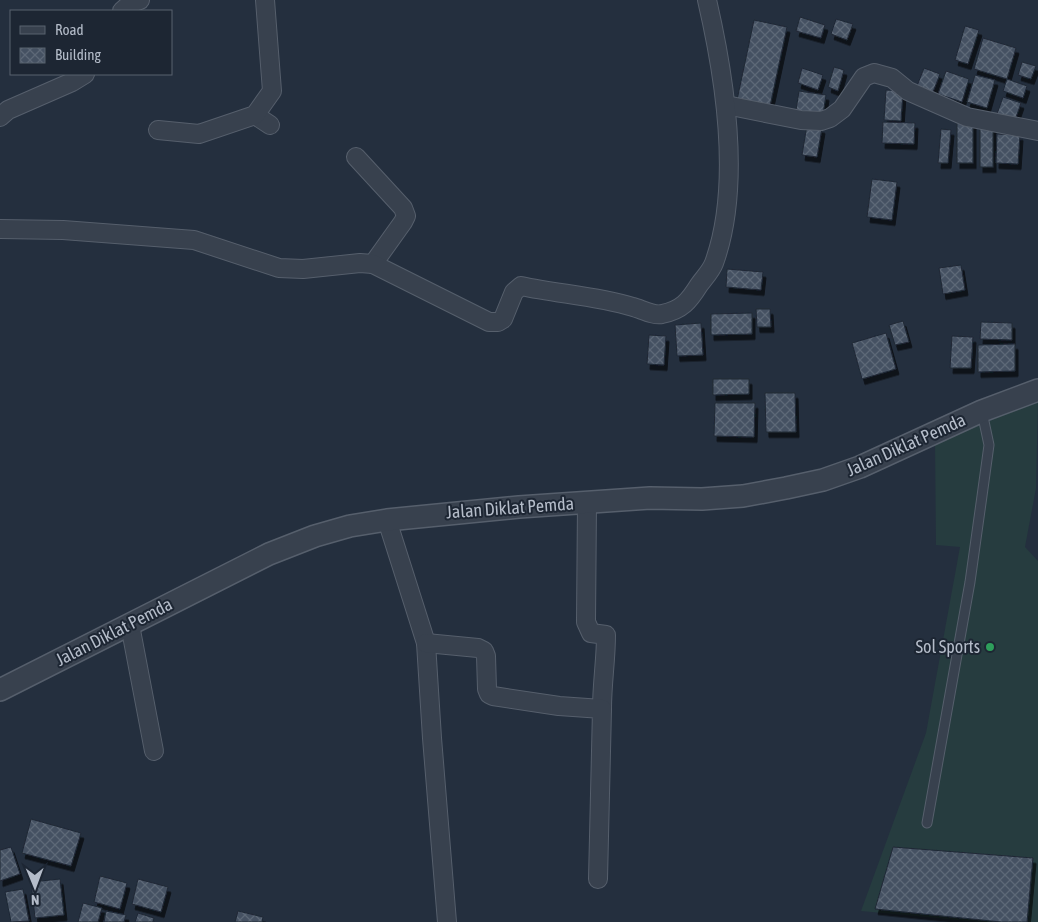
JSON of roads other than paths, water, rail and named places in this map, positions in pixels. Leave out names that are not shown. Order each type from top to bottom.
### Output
[{"type":"street","points":[[123,10],[131,3],[140,0]]},
{"type":"street","points":[[158,130],[199,134],[255,115],[272,91],[265,0]]},
{"type":"street","points":[[0,229],[63,230],[194,240],[279,268],[303,269],[360,263],[372,264],[489,322],[498,322],[503,319],[514,292],[521,286],[616,302],[659,315],[677,310],[689,300],[713,264],[725,220],[729,160],[726,105],[716,41],[707,0]]},
{"type":"street","points":[[726,105],[801,120],[821,121],[830,118],[842,109],[864,77],[874,73],[892,78],[908,91],[967,117],[1038,131]]},
{"type":"street","points":[[0,117],[8,110],[72,82],[82,75]]},
{"type":"street","points":[[255,115],[270,125]]},
{"type":"street","points":[[356,158],[403,208],[406,216],[372,264]]},
{"type":"street","name":"Jalan Diklat Pemda","points":[[0,690],[269,554],[314,536],[350,526],[446,513],[650,498],[702,499],[743,496],[815,482],[860,467],[982,411],[1038,390]]},
{"type":"street","points":[[587,503],[586,622],[591,633],[606,635],[602,685],[598,879]]},
{"type":"street","points":[[387,520],[426,643],[447,922]]},
{"type":"street","points":[[130,625],[154,751]]},
{"type":"street","points":[[426,643],[478,648],[484,651],[486,656],[487,689],[489,694],[493,696],[559,706],[602,709]]},
{"type":"lane","points":[[928,823],[980,515],[989,444],[982,411]]},
{"type":"place","name":"Sol Sports","points":[[990,647]]}]
